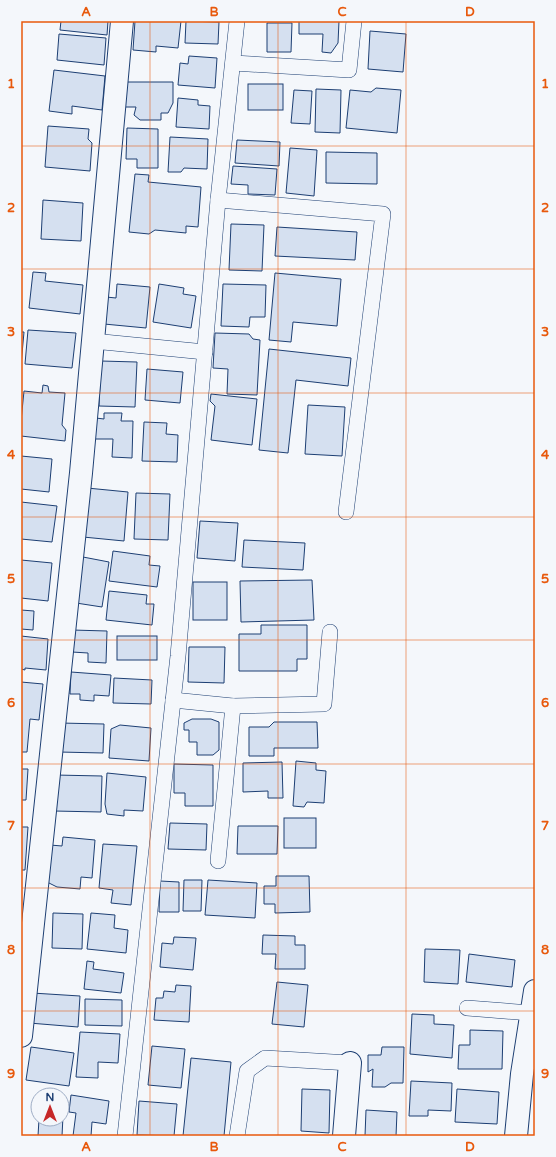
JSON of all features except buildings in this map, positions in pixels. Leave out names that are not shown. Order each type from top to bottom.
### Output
[{"type":"street","points":[[21,1036],[79,489],[122,21]]},
{"type":"street","points":[[516,1136],[522,1074],[535,991]]},
{"type":"street","points":[[344,1136],[350,1063]]},
{"type":"lane","points":[[125,1136],[173,700],[218,200],[237,21]]},
{"type":"lane","points":[[233,63],[349,70],[354,21]]},
{"type":"lane","points":[[218,200],[383,214],[346,512]]},
{"type":"lane","points":[[93,341],[205,352]]},
{"type":"lane","points":[[173,700],[233,706],[324,704],[330,632]]},
{"type":"lane","points":[[218,861],[233,706]]},
{"type":"lane","points":[[467,1008],[531,1013]]},
{"type":"lane","points":[[237,1136],[247,1071],[265,1058],[350,1063]]}]
